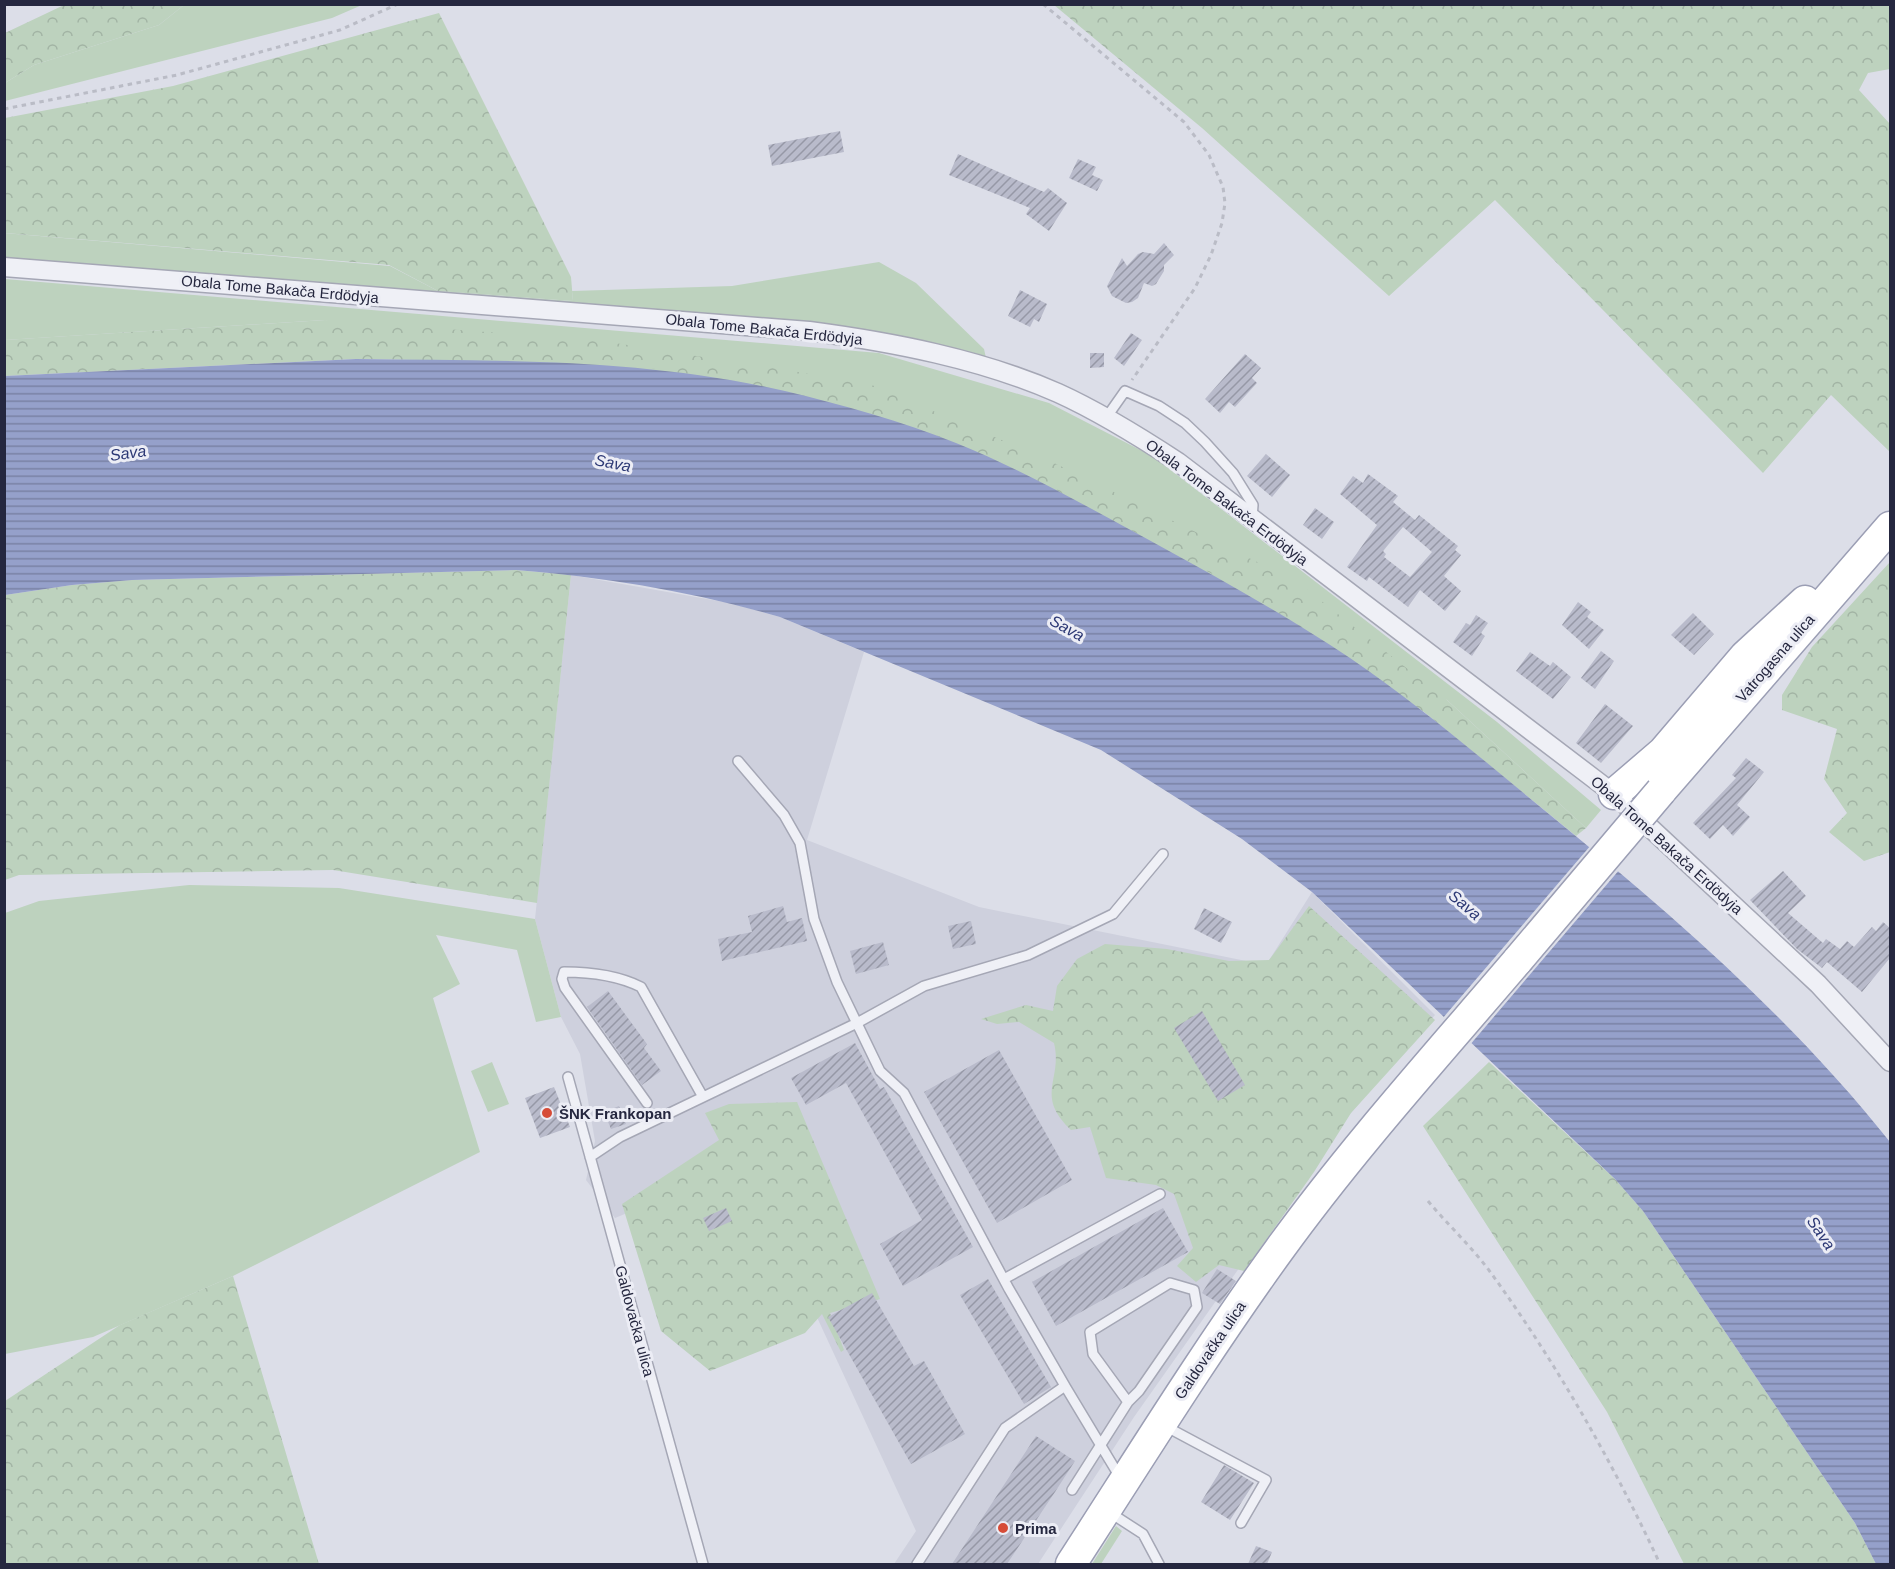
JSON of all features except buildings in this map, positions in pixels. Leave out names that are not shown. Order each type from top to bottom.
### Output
[{"type":"main road","name":"Vatrogasna ulica","points":[[1362,1144],[1661,791],[1890,527]]},
{"type":"main road","points":[[1614,794],[1663,752],[1768,632],[1804,602],[1846,576]]},
{"type":"main road","name":"Galdovačka ulica","points":[[1071,1564],[1161,1424],[1273,1259],[1362,1144]]},
{"type":"street","name":"Obala Tome Bakača Erdödyja","points":[[4,267],[678,319],[844,335],[929,353],[1008,375],[1058,393],[1106,418],[1170,457],[1614,794],[1818,984],[1890,1062]]},
{"type":"lane","points":[[1106,418],[1125,391],[1168,412],[1205,442],[1233,472],[1252,505],[1252,518]]},
{"type":"lane","points":[[738,760],[784,814],[800,843],[814,919],[837,982],[880,1071],[904,1093],[1004,1279],[1124,1483]]},
{"type":"lane","points":[[590,1157],[620,1137],[857,1023],[924,986],[1028,955],[1113,914],[1163,854]]},
{"type":"lane","points":[[647,1102],[565,988],[562,979],[564,972],[586,972],[627,981],[641,987],[703,1097]]},
{"type":"lane","name":"Galdovačka ulica","points":[[568,1077],[703,1564]]},
{"type":"lane","points":[[1004,1279],[1160,1194]]},
{"type":"lane","points":[[1072,1490],[1128,1402],[1139,1391],[1197,1307],[1194,1290],[1170,1283],[1090,1332],[1093,1354],[1128,1402]]},
{"type":"lane","points":[[917,1564],[1005,1428],[1065,1386]]},
{"type":"lane","points":[[1161,1424],[1266,1480],[1241,1523]]},
{"type":"lane","points":[[1106,1510],[1143,1534],[1159,1564]]},
{"type":"path","points":[[4,109],[177,75],[340,30],[398,4]]},
{"type":"path","points":[[1043,4],[1184,122],[1209,155],[1222,187],[1225,203],[1211,255],[1195,288],[1125,391]]},
{"type":"path","points":[[1428,1201],[1489,1271],[1555,1367],[1640,1521],[1660,1564]]},
{"type":"shaded area","points":[[571,575],[730,603],[780,617],[864,652],[807,840],[979,907],[1266,965],[1312,892],[1435,1015],[1338,1128],[1134,1417],[1038,1564],[894,1564],[916,1531],[746,1164],[615,1218],[586,1180],[595,1141],[580,1054],[561,1017],[535,919]]},
{"type":"green space","points":[[64,5],[184,5],[159,25],[34,65],[5,83],[5,33]]},
{"type":"green space","points":[[184,5],[362,5],[332,18],[5,101],[5,83],[34,65],[159,25]]},
{"type":"green space","points":[[1054,5],[1890,5],[1890,69],[1868,73],[1859,90],[1890,124],[1890,452],[1831,395],[1763,473],[1495,200],[1389,296],[1202,128]]},
{"type":"green space","points":[[439,13],[571,277],[573,301],[438,291],[389,265],[5,233],[5,118],[173,86]]},
{"type":"green space","points":[[4,233],[390,266],[438,291],[573,301],[572,291],[732,286],[879,262],[916,283],[984,349],[988,367],[873,337],[5,263]]},
{"type":"green space","points":[[5,279],[879,353],[1049,403],[1154,457],[1497,722],[1601,810],[1586,828],[1447,700],[325,320],[5,340]]},
{"type":"green space","points":[[325,320],[596,340],[867,383],[1046,459],[1296,581],[1447,700],[1586,828],[1576,836],[1424,712],[1231,584],[1056,490],[958,444],[898,422],[662,369],[597,363],[356,359],[5,376],[4,340]]},
{"type":"green space","points":[[1890,562],[1890,852],[1864,861],[1829,832],[1847,813],[1824,779],[1837,729],[1782,710],[1782,695],[1812,647]]},
{"type":"green space","points":[[516,570],[571,575],[537,903],[333,870],[19,875],[5,880],[5,595],[72,585],[132,580]]},
{"type":"green space","points":[[189,885],[339,888],[535,919],[561,1017],[536,1022],[517,950],[436,935],[460,984],[433,998],[480,1152],[233,1276],[93,1337],[5,1354],[5,913],[39,901]]},
{"type":"green space","points":[[1309,906],[1435,1020],[1351,1113],[1314,1172],[1244,1271],[1219,1265],[1196,1282],[1177,1266],[1193,1248],[1174,1194],[1156,1185],[1106,1178],[1090,1127],[1071,1130],[1060,1118],[1052,1097],[1056,1056],[1054,1043],[1019,1022],[997,1024],[981,1019],[1026,1005],[1053,1011],[1057,986],[1077,959],[1105,944],[1167,949],[1229,961],[1269,960]]},
{"type":"green space","points":[[492,1062],[509,1104],[488,1112],[471,1071]]},
{"type":"green space","points":[[1489,1062],[1615,1179],[1643,1211],[1855,1523],[1876,1564],[1684,1564],[1607,1412],[1423,1126]]},
{"type":"green space","points":[[797,1102],[880,1299],[830,1313],[844,1350],[841,1352],[822,1314],[805,1333],[710,1371],[661,1331],[622,1204],[719,1140],[705,1113],[729,1104]]},
{"type":"green space","points":[[233,1276],[319,1564],[5,1564],[5,1401],[120,1325]]},
{"type":"green space","points":[[1116,1526],[1122,1531],[1101,1564],[1092,1564]]},
{"type":"water","name":"Sava","points":[[356,359],[571,363],[677,372],[785,391],[914,428],[956,443],[1030,477],[1200,568],[1350,658],[1429,716],[1600,856],[1688,932],[1814,1054],[1890,1142],[1890,1564],[1876,1564],[1855,1523],[1643,1211],[1615,1179],[1312,892],[1242,839],[1101,750],[780,617],[715,600],[616,581],[516,570],[132,580],[72,585],[5,595],[5,376]]},
{"type":"pier","points":[[1591,845],[1620,869],[1469,1046],[1442,1019]]},
{"type":"place","name":"ŠNK Frankopan","points":[[547,1113]]},
{"type":"place","name":"Prima","points":[[1003,1528]]}]
